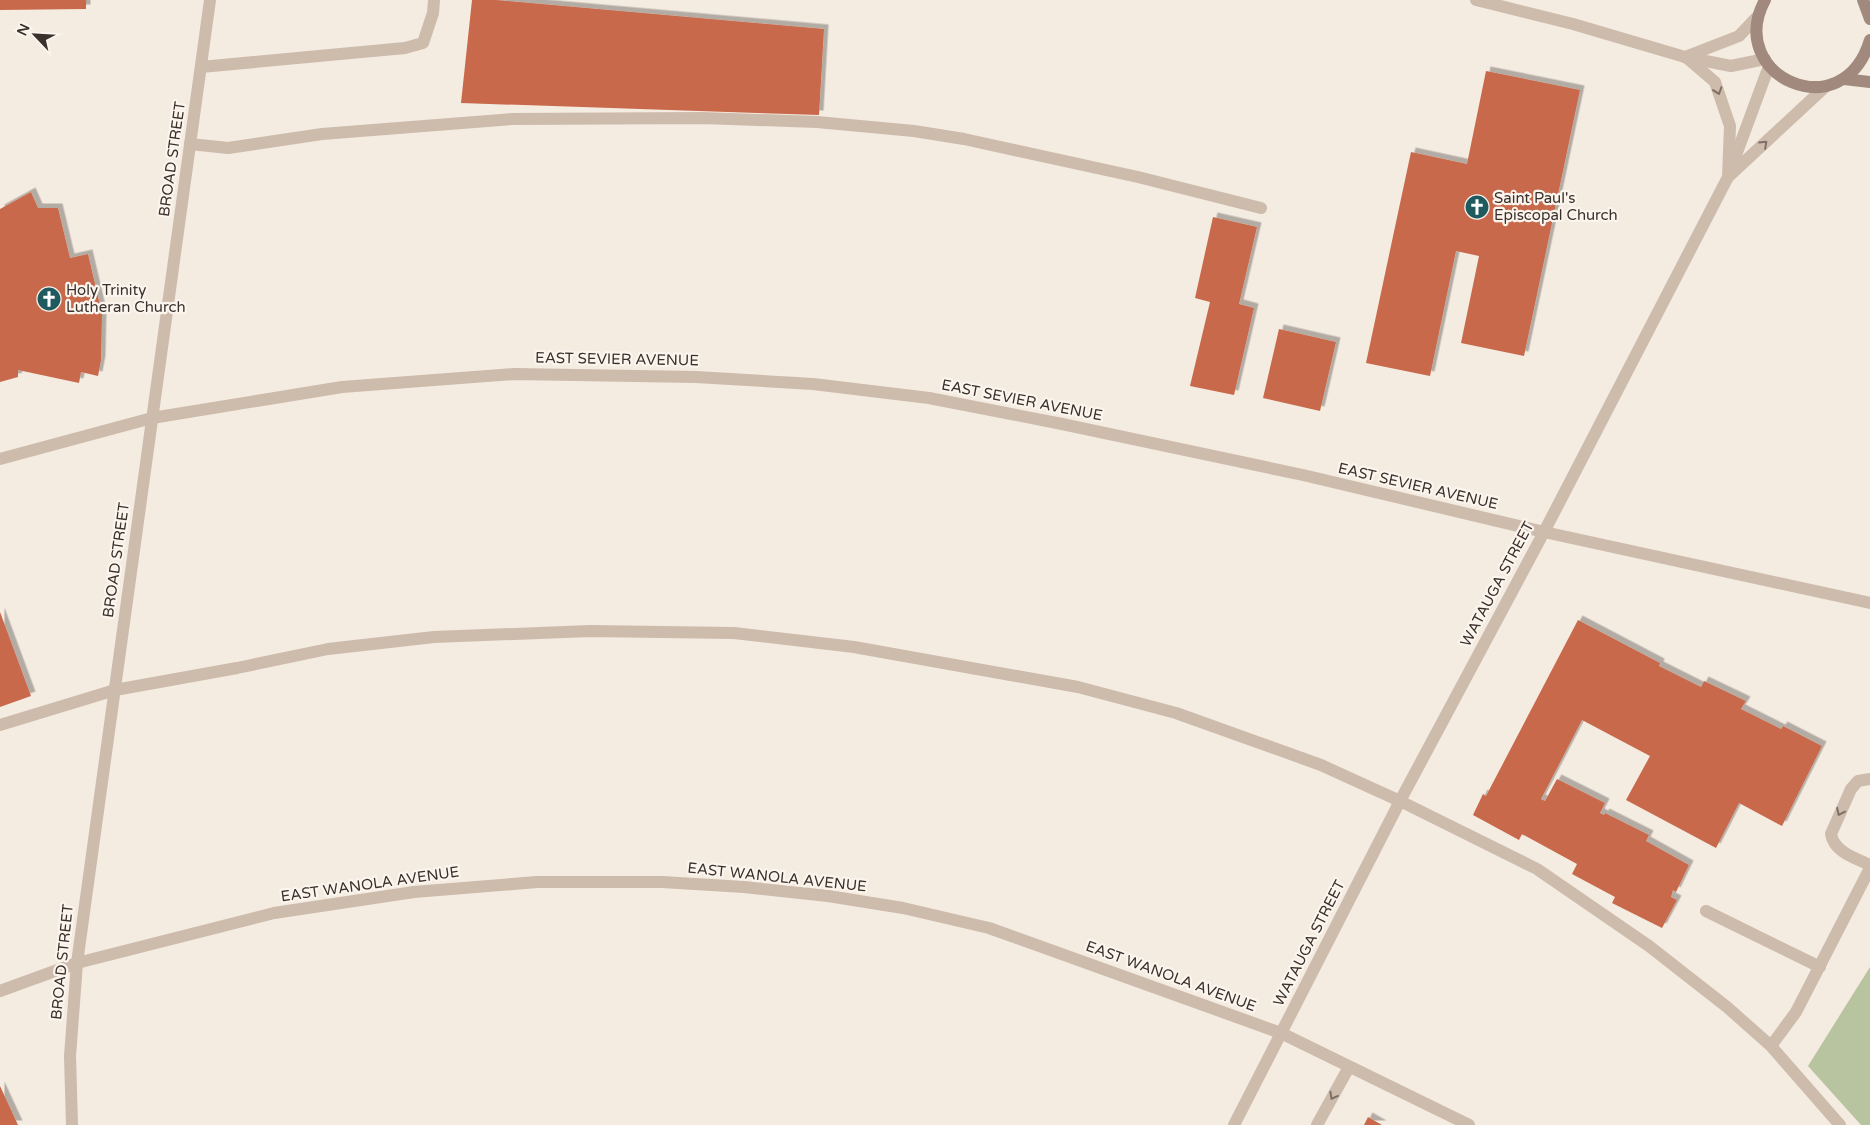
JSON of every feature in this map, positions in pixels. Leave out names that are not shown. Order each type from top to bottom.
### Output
[{"type":"main road","points":[[1765,0],[1758,16],[1756,34],[1761,52],[1767,63],[1781,77],[1795,84],[1810,87],[1826,86],[1844,79],[1856,68],[1866,54],[1870,40]]},
{"type":"main road","points":[[1864,1],[1870,19]]},
{"type":"main road","points":[[1844,79],[1870,82]]},
{"type":"street","name":"BROAD STREET","points":[[72,1125],[70,1056],[77,963],[210,0]]},
{"type":"street","points":[[201,67],[405,48],[424,43],[433,13],[434,0]]},
{"type":"street","points":[[1476,0],[1573,24],[1685,57],[1731,66],[1767,63],[1728,177]]},
{"type":"street","points":[[1685,57],[1739,36],[1758,16]]},
{"type":"street","points":[[1685,57],[1715,82],[1730,126],[1728,177]]},
{"type":"street","name":"WATAUGA STREET","points":[[1234,1125],[1400,801],[1544,532],[1728,177],[1826,86]]},
{"type":"street","points":[[190,144],[228,148],[322,134],[512,119],[703,118],[817,122],[914,131],[964,139],[1138,177],[1261,208]]},
{"type":"street","name":"EAST SEVIER AVENUE","points":[[0,459],[152,418],[342,387],[514,374],[696,377],[813,384],[929,398],[1062,424],[1303,475],[1544,532],[1870,603]]},
{"type":"street","points":[[0,725],[115,690],[328,649],[434,637],[590,631],[734,633],[854,648],[1078,687],[1176,713],[1321,765],[1400,801],[1537,869],[1649,946],[1727,1007],[1770,1046],[1840,1125]]},
{"type":"street","points":[[1770,1046],[1796,1012],[1870,867],[1841,851],[1832,840],[1831,834],[1851,789],[1858,781],[1870,779]]},
{"type":"street","name":"EAST WANOLA AVENUE","points":[[0,991],[77,963],[274,913],[414,892],[537,882],[671,883],[744,887],[828,896],[903,908],[989,928],[1280,1033],[1470,1125]]},
{"type":"street","points":[[1706,911],[1820,967]]},
{"type":"street","points":[[1317,1125],[1349,1067]]},
{"type":"green space","points":[[1870,967],[1870,1125],[1861,1125],[1808,1066]]},
{"type":"building","points":[[0,0],[86,0],[86,9],[0,10]]},
{"type":"building","points":[[472,0],[496,0],[824,29],[819,115],[461,103]]},
{"type":"building","name":"Saint Paul's Episcopal Church","points":[[1486,71],[1580,90],[1524,356],[1461,343],[1479,256],[1456,251],[1430,376],[1366,363],[1411,152],[1467,164]]},
{"type":"building","name":"Holy Trinity Lutheran Church","points":[[31,192],[38,208],[58,208],[70,258],[88,254],[102,314],[101,360],[98,376],[81,372],[79,383],[18,370],[18,377],[0,382],[0,209]]},
{"type":"building","points":[[1213,217],[1257,227],[1239,304],[1254,308],[1234,395],[1190,386],[1210,302],[1195,298]]},
{"type":"building","points":[[1279,329],[1336,342],[1320,411],[1263,398]]},
{"type":"building","points":[[0,612],[31,696],[0,707]]},
{"type":"building","points":[[1578,620],[1660,663],[1659,666],[1701,687],[1704,681],[1746,701],[1741,709],[1781,729],[1783,726],[1822,746],[1782,826],[1739,803],[1716,848],[1626,800],[1650,756],[1582,720],[1541,799],[1545,801],[1557,779],[1605,803],[1600,813],[1604,815],[1605,813],[1649,835],[1646,841],[1689,865],[1676,892],[1673,890],[1671,897],[1677,900],[1662,928],[1612,903],[1615,897],[1572,874],[1577,864],[1522,834],[1519,840],[1473,815],[1483,794],[1486,796]]},
{"type":"building","points":[[0,1086],[18,1125],[0,1125]]},
{"type":"building","points":[[1368,1117],[1382,1125],[1364,1125]]},
{"type":"place","name":"Saint Paul's Episcopal Church","points":[[1477,207]]},
{"type":"place","name":"Holy Trinity Lutheran Church","points":[[49,299]]}]
